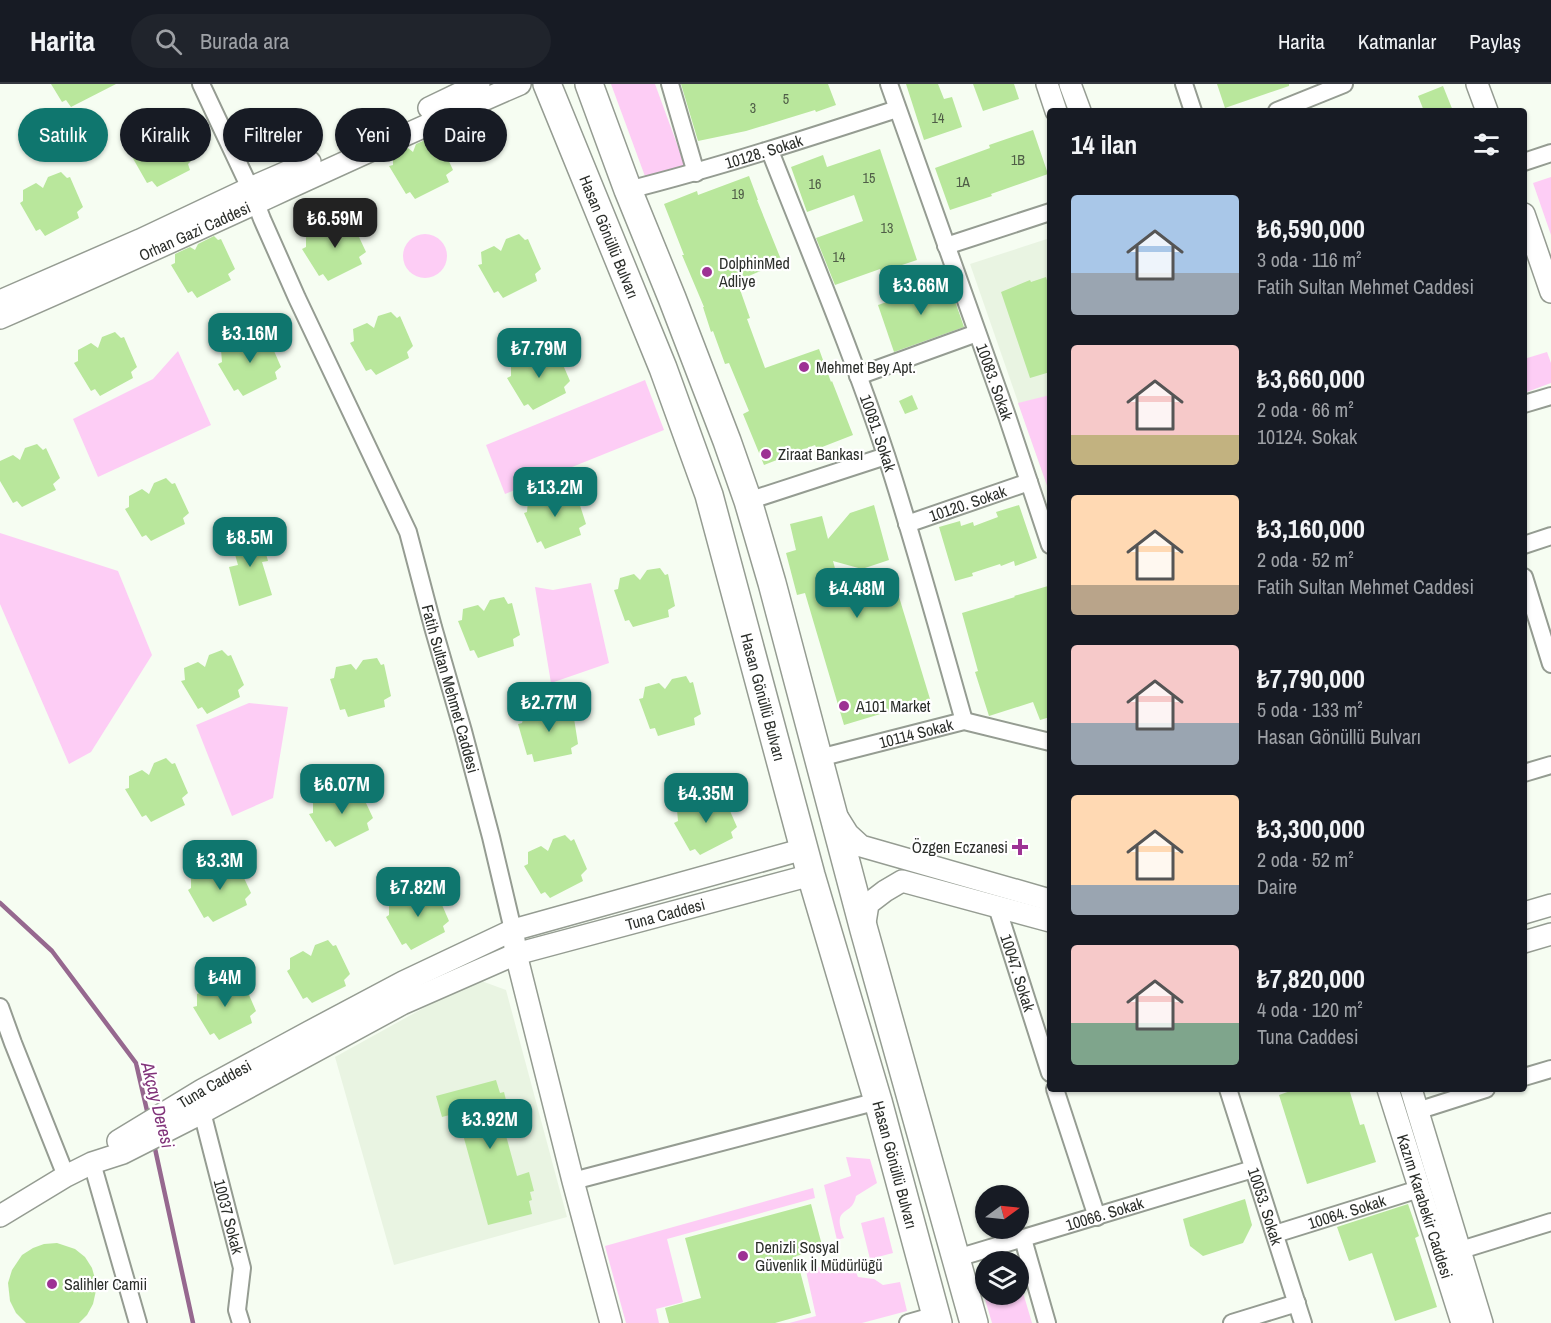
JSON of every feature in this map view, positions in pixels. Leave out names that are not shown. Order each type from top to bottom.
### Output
[{"type":"main road","name":"Hasan Gönüllü Bulvarı","points":[[547,84],[663,368],[709,495],[811,875],[878,1101],[937,1319]]},
{"type":"main road","name":"Hasan Gönüllü Bulvarı","points":[[589,84],[748,501],[864,930],[974,1323]]},
{"type":"street","name":"Fatih Sultan Mehmet Caddesi","points":[[201,84],[253,195],[297,298],[408,532],[491,837],[513,930],[516,954],[611,1323]]},
{"type":"street","name":"Orhan Gazi Caddesi","points":[[0,318],[145,254],[351,144],[479,84]]},
{"type":"street","name":"Orhan Gazi Caddesi","points":[[0,301],[140,240],[383,144],[520,84]]},
{"type":"street","points":[[670,84],[696,173]]},
{"type":"street","name":"10083. Sokak","points":[[888,84],[1006,413],[1047,535]]},
{"type":"street","points":[[1047,84],[1055,108]]},
{"type":"street","points":[[1070,84],[1079,108]]},
{"type":"street","points":[[1184,84],[1191,108]]},
{"type":"street","points":[[1477,84],[1486,108]]},
{"type":"street","points":[[1284,108],[1337,85]]},
{"type":"street","name":"10128. Sokak","points":[[628,190],[770,151],[897,109]]},
{"type":"street","name":"10081. Sokak","points":[[770,151],[858,376],[886,456],[908,524],[964,721]]},
{"type":"street","points":[[1527,161],[1551,153]]},
{"type":"street","points":[[946,246],[1047,213]]},
{"type":"street","points":[[1527,223],[1551,292]]},
{"type":"street","points":[[858,376],[977,333]]},
{"type":"street","points":[[1527,403],[1551,396]]},
{"type":"street","points":[[748,501],[886,456]]},
{"type":"street","name":"10120. Sokak","points":[[908,524],[1029,482]]},
{"type":"street","points":[[1527,543],[1551,536]]},
{"type":"street","points":[[1527,587],[1551,664]]},
{"type":"street","name":"10114 Sokak","points":[[819,758],[964,721],[1047,741]]},
{"type":"street","points":[[1527,772],[1551,765]]},
{"type":"street","points":[[832,810],[848,834],[861,846],[1047,899]]},
{"type":"street","name":"Tuna Caddesi","points":[[194,1110],[309,1032],[403,982],[513,930],[804,849]]},
{"type":"street","name":"Tuna Caddesi","points":[[0,1216],[120,1147],[402,1004],[516,954],[811,875]]},
{"type":"street","points":[[864,930],[868,904],[902,881],[1047,920]]},
{"type":"street","points":[[1527,912],[1551,905]]},
{"type":"street","name":"10047. Sokak","points":[[997,907],[1047,1064]]},
{"type":"street","points":[[1527,941],[1551,934]]},
{"type":"street","points":[[0,1007],[66,1176]]},
{"type":"street","points":[[1527,1076],[1551,1069]]},
{"type":"street","points":[[1056,1092],[1097,1217]]},
{"type":"street","name":"10053. Sokak","points":[[1229,1092],[1303,1323]]},
{"type":"street","name":"Kazım Karabekir Caddesi","points":[[1389,1092],[1462,1323]]},
{"type":"street","name":"Kazım Karabekir Caddesi","points":[[1412,1092],[1482,1323]]},
{"type":"street","points":[[1417,1111],[1477,1092]]},
{"type":"street","points":[[573,1181],[878,1101]]},
{"type":"street","name":"10037 Sokak","points":[[194,1110],[242,1268],[237,1310],[241,1323]]},
{"type":"street","points":[[92,1163],[138,1323]]},
{"type":"street","name":"10066. Sokak","points":[[1029,1237],[1254,1169]]},
{"type":"street","name":"10064. Sokak","points":[[1275,1234],[1419,1188]]},
{"type":"street","points":[[1461,1250],[1551,1222]]},
{"type":"street","points":[[1023,1239],[1047,1323]]},
{"type":"street","name":"10066. Sokak","points":[[957,1258],[1023,1239]]},
{"type":"street","points":[[1232,1323],[1297,1303]]},
{"type":"street","points":[[908,1323],[937,1319]]},
{"type":"shaded area","points":[[611,84],[655,84],[685,166],[646,179]]},
{"type":"shaded area","points":[[1551,177],[1551,235],[1533,183]]},
{"type":"shaded area","points":[[425,234],[441,240],[447,256],[441,272],[425,278],[409,272],[403,256],[409,240]]},
{"type":"shaded area","points":[[1047,239],[1047,485],[970,264]]},
{"type":"shaded area","points":[[178,351],[211,425],[98,477],[73,419],[153,379]]},
{"type":"shaded area","points":[[1547,352],[1551,363],[1551,383],[1527,392],[1527,358]]},
{"type":"shaded area","points":[[645,380],[664,430],[505,494],[486,445]]},
{"type":"shaded area","points":[[1047,396],[1047,485],[1018,403]]},
{"type":"shaded area","points":[[0,533],[118,571],[152,655],[91,752],[69,764],[0,604]]},
{"type":"shaded area","points":[[591,583],[609,663],[551,683],[535,587],[553,590]]},
{"type":"shaded area","points":[[249,703],[288,707],[273,798],[232,816],[196,725]]},
{"type":"shaded area","points":[[476,979],[506,990],[567,1217],[394,1265],[335,1057]]},
{"type":"shaded area","points":[[846,1157],[870,1159],[877,1183],[856,1196],[851,1207],[841,1216],[844,1238],[837,1240],[824,1185],[851,1176]]},
{"type":"shaded area","points":[[813,1188],[815,1198],[667,1239],[683,1302],[656,1309],[659,1323],[626,1323],[605,1246]]},
{"type":"shaded area","points":[[884,1217],[893,1253],[870,1259],[861,1223]]},
{"type":"shaded area","points":[[850,1258],[858,1277],[874,1279],[883,1285],[900,1282],[907,1311],[862,1323],[789,1323],[816,1316],[806,1271]]},
{"type":"shaded area","points":[[987,1305],[1027,1305],[1032,1323],[992,1323]]},
{"type":"building","points":[[51,84],[116,84],[71,107],[66,100],[62,102]]},
{"type":"building","points":[[681,84],[828,84],[836,105],[746,131],[698,141]]},
{"type":"building","points":[[906,84],[938,84],[944,99],[952,97],[962,127],[924,140]]},
{"type":"building","points":[[973,84],[1014,84],[1019,99],[983,111]]},
{"type":"building","points":[[1217,84],[1289,84],[1289,86],[1225,108]]},
{"type":"building","points":[[1443,86],[1452,108],[1423,108],[1418,96]]},
{"type":"building","points":[[1033,130],[1047,174],[950,210],[935,168],[990,148],[989,145]]},
{"type":"building","points":[[423,141],[423,162],[449,162],[453,170],[446,175],[449,182],[415,199],[410,192],[406,194],[389,166],[393,165],[393,162],[411,162],[411,150],[413,152],[416,144]]},
{"type":"building","points":[[880,149],[917,260],[881,272],[880,269],[835,285],[816,238],[863,221],[854,195],[807,212],[791,167],[823,155],[827,167]]},
{"type":"building","points":[[135,162],[190,162],[188,164],[190,170],[157,187],[152,181],[147,183]]},
{"type":"building","points":[[61,172],[67,178],[70,177],[83,207],[77,212],[79,218],[45,236],[40,229],[36,231],[20,203],[23,201],[23,190],[36,183],[43,188],[48,177]]},
{"type":"building","points":[[749,176],[782,262],[737,281],[750,318],[747,319],[765,368],[819,349],[853,435],[817,449],[815,445],[764,465],[743,414],[749,411],[729,363],[725,364],[713,331],[711,332],[704,307],[664,204],[697,191],[698,195]]},
{"type":"building","points":[[343,217],[349,224],[352,222],[366,252],[359,257],[362,264],[328,281],[323,274],[319,276],[302,249],[306,247],[306,235],[319,229],[326,234],[331,222]]},
{"type":"building","points":[[519,234],[525,240],[528,239],[541,269],[535,274],[537,281],[503,298],[498,291],[494,293],[478,265],[482,264],[481,252],[494,246],[501,251],[506,239]]},
{"type":"building","points":[[214,236],[218,240],[221,239],[235,269],[228,274],[231,280],[197,298],[192,291],[188,293],[171,265],[175,263],[175,254],[190,247],[195,250],[198,244]]},
{"type":"building","points":[[1046,277],[1047,280],[1047,373],[1030,378],[1001,292],[1030,280],[1031,282]]},
{"type":"building","points":[[948,281],[964,327],[894,352],[878,305]]},
{"type":"building","points":[[391,312],[397,318],[400,316],[413,346],[407,352],[409,358],[376,375],[371,369],[366,371],[350,343],[354,341],[353,329],[367,323],[374,328],[378,316]]},
{"type":"building","points":[[115,332],[121,338],[124,337],[137,367],[131,372],[133,378],[100,396],[95,389],[91,391],[74,363],[78,361],[78,350],[91,343],[98,348],[102,337]]},
{"type":"building","points":[[259,332],[265,338],[268,337],[281,367],[275,372],[277,379],[243,396],[238,389],[234,391],[218,364],[222,362],[221,350],[234,344],[242,349],[246,337]]},
{"type":"building","points":[[548,347],[554,353],[557,351],[570,381],[564,387],[566,393],[533,410],[528,404],[524,406],[507,378],[511,376],[511,365],[524,358],[531,363],[535,352]]},
{"type":"building","points":[[912,395],[918,409],[905,414],[899,401]]},
{"type":"building","points":[[37,444],[43,450],[46,448],[60,478],[53,484],[56,490],[22,507],[17,501],[13,503],[0,481],[0,461],[13,455],[20,460],[25,448]]},
{"type":"building","points":[[166,478],[172,484],[175,483],[189,513],[183,518],[185,524],[151,541],[146,535],[142,537],[125,509],[129,507],[129,496],[142,489],[149,494],[154,483]]},
{"type":"building","points":[[568,487],[573,494],[576,493],[586,524],[579,528],[581,535],[545,549],[541,541],[537,543],[524,513],[527,512],[528,501],[542,496],[549,501],[554,491]]},
{"type":"building","points":[[874,505],[889,560],[862,569],[833,561],[844,602],[896,587],[930,699],[844,725],[805,593],[797,595],[786,553],[796,550],[790,524],[822,516],[828,539],[850,513]]},
{"type":"building","points":[[1019,505],[1037,558],[1015,566],[1014,561],[1001,566],[1000,564],[955,581],[939,527],[960,521],[961,526],[973,522],[974,526],[998,517],[996,512]]},
{"type":"building","points":[[259,528],[268,561],[262,562],[272,595],[239,606],[229,567],[238,565],[230,537]]},
{"type":"building","points":[[660,568],[665,575],[668,574],[675,606],[668,610],[669,617],[633,627],[629,620],[625,621],[614,590],[618,589],[620,578],[634,574],[640,580],[647,570]]},
{"type":"building","points":[[1047,586],[1047,718],[1040,720],[1033,702],[989,716],[975,672],[978,671],[962,613]]},
{"type":"building","points":[[504,597],[508,604],[512,603],[520,635],[513,639],[514,646],[478,658],[474,650],[470,651],[458,621],[462,620],[463,609],[478,605],[484,611],[490,600]]},
{"type":"building","points":[[222,650],[228,656],[231,655],[244,685],[238,690],[240,697],[207,714],[202,707],[198,709],[181,681],[185,680],[184,668],[198,662],[205,667],[209,655]]},
{"type":"building","points":[[377,658],[381,665],[384,664],[391,696],[384,700],[385,707],[348,717],[345,709],[340,710],[330,679],[334,678],[336,667],[351,664],[356,670],[363,660]]},
{"type":"building","points":[[686,676],[690,683],[693,682],[701,714],[694,718],[695,725],[658,736],[655,728],[650,729],[639,699],[643,698],[645,687],[659,683],[665,689],[672,679]]},
{"type":"building","points":[[566,705],[570,712],[573,712],[578,744],[571,748],[572,754],[534,762],[532,754],[527,755],[518,724],[522,723],[525,712],[540,709],[545,716],[552,706]]},
{"type":"building","points":[[166,758],[172,764],[175,763],[188,793],[182,798],[185,805],[151,822],[146,815],[142,817],[125,789],[129,788],[129,776],[142,770],[149,775],[154,763]]},
{"type":"building","points":[[351,783],[356,789],[359,788],[373,818],[367,823],[369,830],[335,847],[330,840],[326,842],[309,814],[313,813],[313,801],[326,795],[333,800],[338,788]]},
{"type":"building","points":[[715,792],[721,798],[724,797],[737,827],[731,832],[733,838],[700,855],[695,849],[690,851],[674,823],[678,821],[677,810],[691,803],[698,808],[702,797]]},
{"type":"building","points":[[565,835],[571,841],[574,839],[587,869],[581,875],[583,881],[550,898],[545,892],[541,894],[524,866],[528,864],[528,852],[541,846],[548,851],[553,839]]},
{"type":"building","points":[[229,859],[234,865],[237,863],[251,893],[245,899],[247,905],[213,922],[208,916],[204,918],[188,890],[191,888],[191,877],[204,870],[211,875],[216,864]]},
{"type":"building","points":[[427,886],[433,892],[436,891],[449,921],[443,926],[445,932],[411,950],[406,943],[402,945],[386,917],[389,915],[389,904],[402,897],[409,902],[414,891]]},
{"type":"building","points":[[328,940],[333,946],[336,945],[350,974],[344,980],[346,986],[312,1003],[307,997],[303,999],[287,971],[290,969],[290,958],[303,951],[311,956],[315,945]]},
{"type":"building","points":[[234,976],[240,982],[243,981],[256,1011],[250,1016],[252,1023],[219,1040],[214,1033],[210,1035],[193,1007],[197,1006],[197,994],[210,988],[217,993],[222,981]]},
{"type":"building","points":[[496,1080],[500,1093],[504,1092],[506,1100],[509,1099],[514,1118],[502,1121],[517,1176],[529,1172],[534,1191],[530,1192],[532,1200],[529,1201],[532,1214],[488,1225],[457,1113],[442,1117],[436,1096]]},
{"type":"building","points":[[1288,1092],[1350,1092],[1360,1125],[1364,1124],[1376,1162],[1307,1184],[1279,1095]]},
{"type":"building","points":[[1245,1199],[1252,1225],[1243,1243],[1203,1256],[1190,1246],[1183,1219]]},
{"type":"building","name":"Denizli Sosyal Güvenlik İl Müdürlüğü","points":[[811,1204],[823,1249],[796,1256],[811,1313],[775,1323],[669,1323],[665,1308],[701,1298],[685,1238]]},
{"type":"building","points":[[1408,1204],[1419,1236],[1415,1238],[1437,1307],[1395,1321],[1372,1253],[1349,1261],[1337,1227]]},
{"type":"building","name":"Salihler Camii","points":[[57,1243],[75,1249],[85,1257],[92,1268],[97,1286],[93,1304],[79,1323],[26,1323],[16,1313],[10,1301],[8,1283],[12,1270],[22,1255],[33,1248]]},
{"type":"waterway","name":"Akçay Deresi","points":[[0,903],[52,951],[136,1063],[148,1115]]},
{"type":"waterway","name":"Akçay Deresi","points":[[154,1144],[193,1323]]},
{"type":"place","name":"DolphinMed Adliye","points":[[707,272]]},
{"type":"place","name":"Mehmet Bey Apt.","points":[[804,367]]},
{"type":"place","name":"Ziraat Bankası","points":[[766,454]]},
{"type":"place","name":"A101 Market","points":[[844,706]]},
{"type":"place","name":"Özgen Eczanesi","points":[[1020,847]]},
{"type":"place","name":"Denizli Sosyal Güvenlik İl Müdürlüğü","points":[[743,1256]]},
{"type":"place","name":"Salihler Camii","points":[[52,1284]]}]
